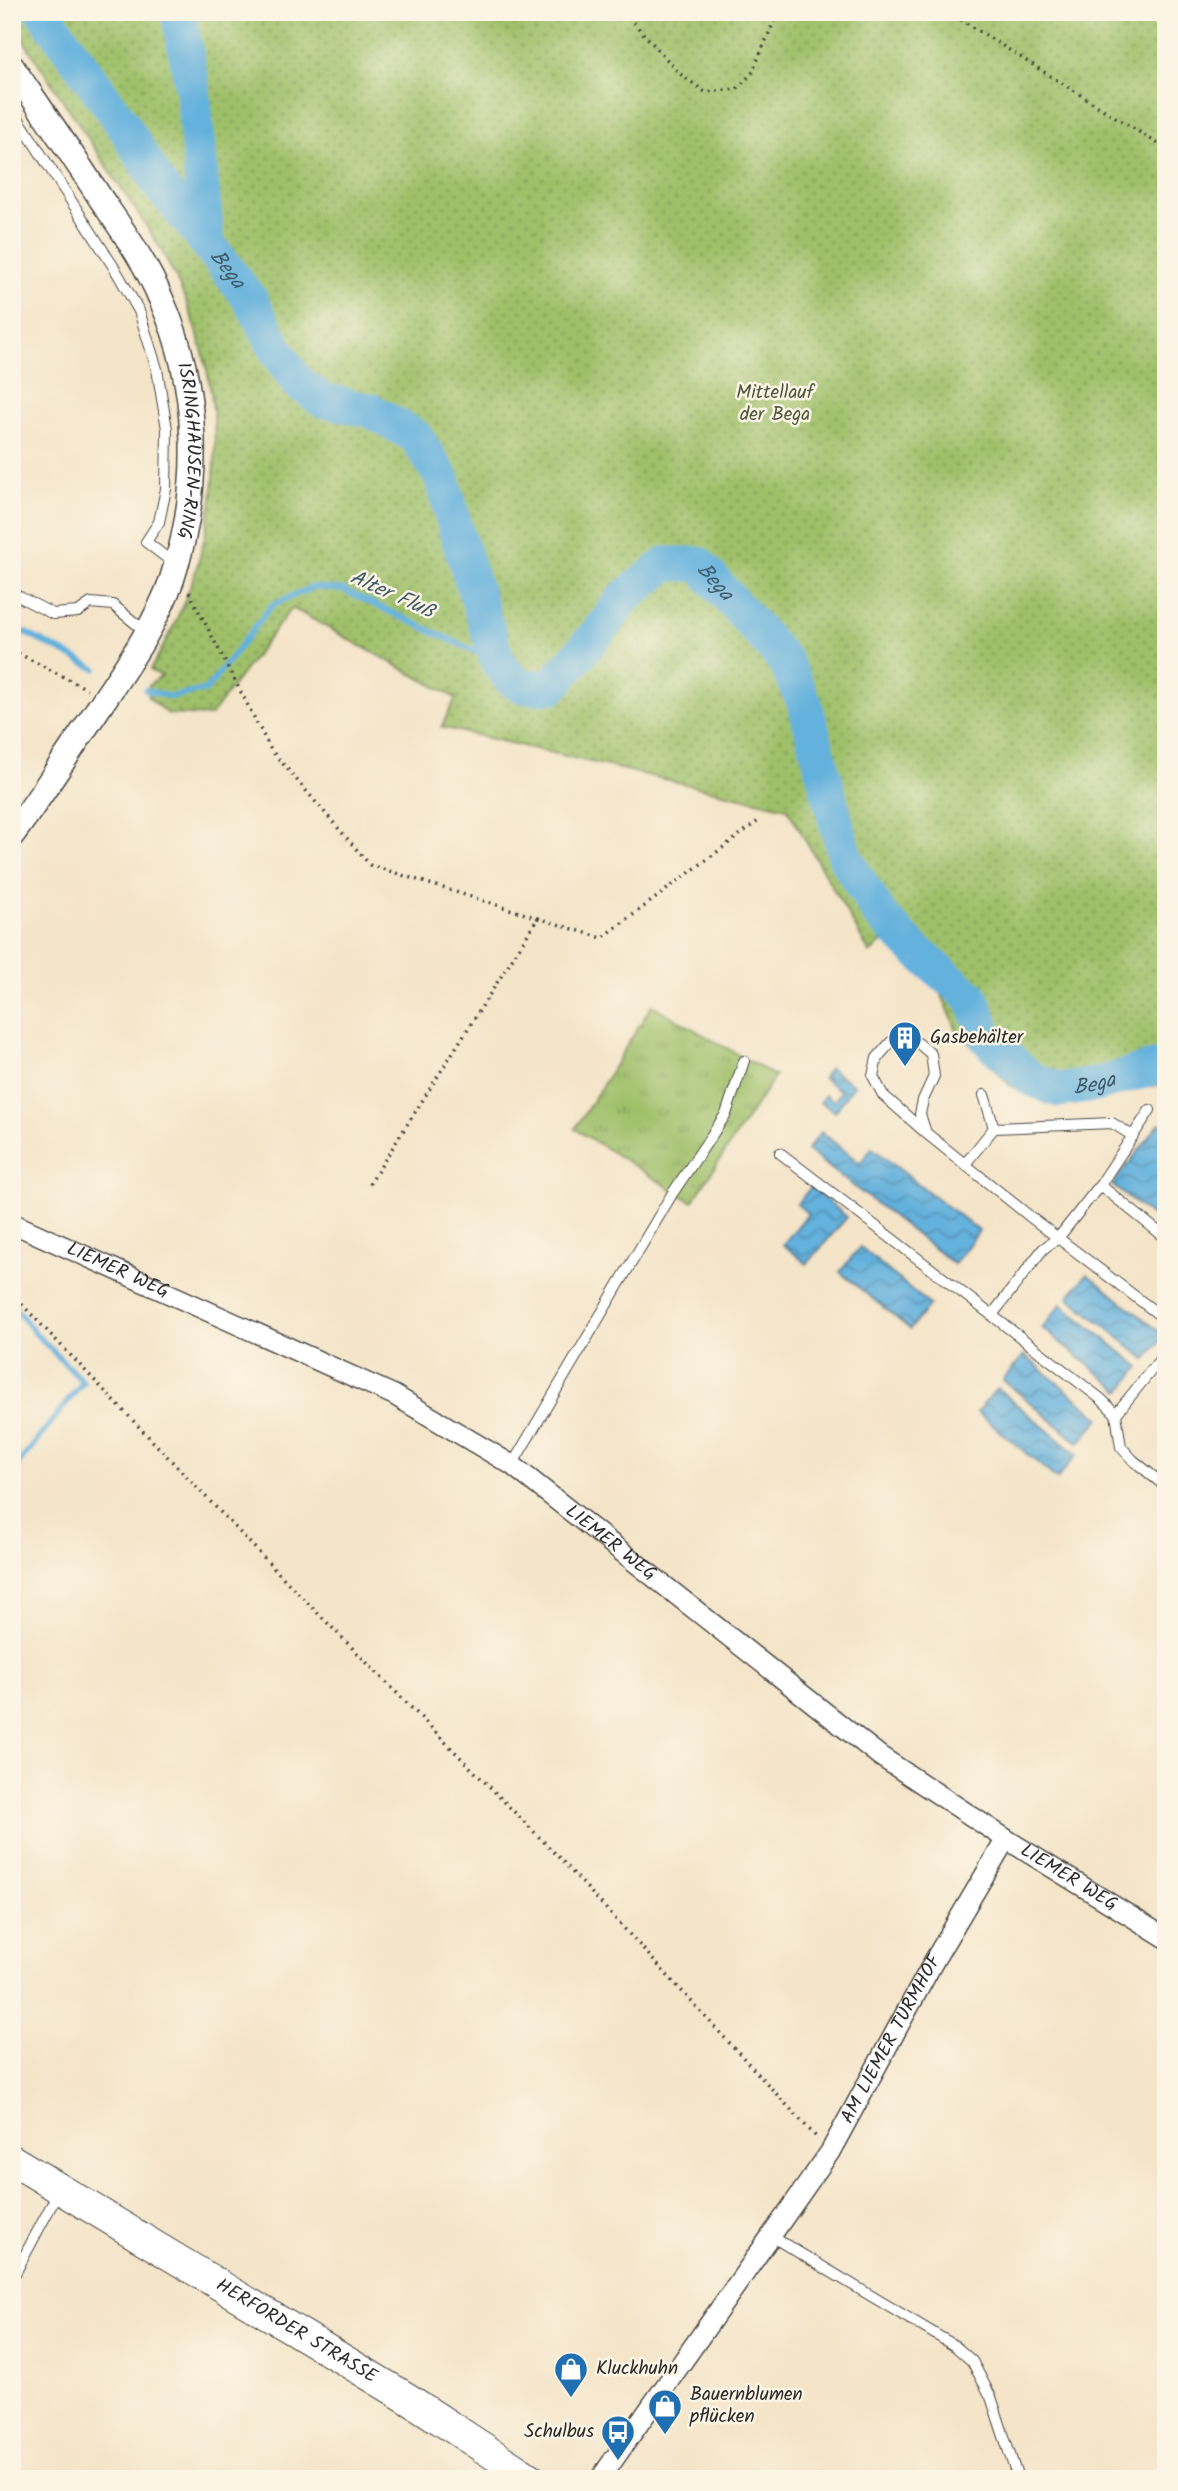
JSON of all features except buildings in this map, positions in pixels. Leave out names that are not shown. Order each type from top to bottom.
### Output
[{"type":"main road","name":"HERFORDER STRASSE","points":[[12,2160],[398,2393],[531,2479]]},
{"type":"street","name":"ISRINGHAUSEN-RING","points":[[12,67],[136,251],[162,299],[182,359],[192,423],[192,486],[174,570],[146,633],[12,835]]},
{"type":"street","name":"LIEMER WEG","points":[[12,1223],[394,1395],[512,1465],[880,1756],[1006,1839],[1166,1938]]},
{"type":"street","name":"AM LIEMER TURMHOF","points":[[600,2479],[830,2152],[935,1959],[1006,1839]]},
{"type":"lane","points":[[12,108],[139,311],[157,369],[167,429],[166,489],[159,522],[146,542],[167,558],[174,570]]},
{"type":"lane","points":[[12,593],[53,614],[78,612],[92,603],[113,605],[146,633]]},
{"type":"lane","points":[[926,1133],[920,1114],[934,1076],[931,1054],[918,1043],[903,1038],[891,1042],[877,1058],[873,1076],[883,1096],[926,1133],[1059,1237],[1164,1314]]},
{"type":"lane","points":[[512,1465],[672,1194],[726,1114],[744,1061]]},
{"type":"lane","points":[[984,1095],[994,1128]]},
{"type":"lane","points":[[992,1315],[1043,1249],[1059,1237],[1100,1185],[1150,1110]]},
{"type":"lane","points":[[965,1164],[994,1128],[1112,1123],[1133,1136]]},
{"type":"lane","points":[[780,1153],[1101,1399],[1116,1414],[1121,1447],[1166,1487]]},
{"type":"lane","points":[[1100,1185],[1166,1238]]},
{"type":"lane","points":[[1116,1414],[1166,1352]]},
{"type":"lane","points":[[12,2279],[60,2189]]},
{"type":"lane","points":[[771,2236],[954,2346],[972,2361],[991,2398],[1018,2479]]},
{"type":"path","points":[[624,12],[680,74],[705,92],[737,89],[745,81],[752,73],[778,12]]},
{"type":"path","points":[[949,12],[1166,149]]},
{"type":"path","points":[[174,570],[191,593],[271,750],[369,865],[602,938],[761,819]]},
{"type":"path","points":[[12,650],[104,699]]},
{"type":"path","points":[[366,1188],[538,918]]},
{"type":"path","points":[[12,1294],[264,1558],[551,1849],[830,2152]]},
{"type":"green space","name":"Mittellauf der Bega","points":[[12,12],[1166,12],[1166,1084],[1097,1093],[1048,1104],[1010,1085],[957,1030],[933,974],[910,959],[887,936],[870,953],[787,808],[441,727],[456,698],[294,609],[290,610],[210,716],[168,714],[148,697],[149,685],[162,676],[150,670],[176,620],[196,569],[209,517],[215,465],[213,412],[205,359],[188,307],[164,255],[12,23]]},
{"type":"green space","points":[[652,1005],[775,1076],[692,1202],[575,1129]]},
{"type":"water","points":[[829,1068],[854,1085],[835,1112],[820,1102],[825,1095],[834,1101],[841,1091],[823,1078]]},
{"type":"water","points":[[1160,1123],[1166,1128],[1166,1227],[1112,1185]]},
{"type":"water","points":[[821,1132],[860,1163],[872,1148],[979,1231],[954,1264],[807,1150]]},
{"type":"water","points":[[811,1187],[847,1217],[807,1264],[783,1244],[808,1214],[797,1204]]},
{"type":"water","points":[[860,1247],[930,1305],[910,1329],[840,1272]]},
{"type":"water","points":[[1087,1274],[1165,1336],[1146,1359],[1068,1297]]},
{"type":"water","points":[[1061,1304],[1140,1367],[1121,1391],[1042,1328]]},
{"type":"water","points":[[1024,1355],[1100,1418],[1079,1443],[1003,1380]]},
{"type":"water","points":[[997,1388],[1077,1455],[1057,1479],[977,1412]]},
{"type":"waterway","name":"Bega","points":[[43,12],[122,123],[160,186],[250,299],[297,382],[322,400],[372,411],[416,437],[443,480],[457,534],[498,662],[509,677],[526,687],[552,686],[624,598],[666,564],[699,564],[784,660],[805,704],[846,859],[880,915],[914,949],[972,998],[987,1039],[1031,1079],[1059,1090],[1096,1085],[1166,1064]]},
{"type":"waterway","name":"Bega","points":[[178,12],[193,90],[207,243]]},
{"type":"waterway","name":"Alter Fluß","points":[[146,690],[170,697],[206,690],[272,605],[313,587],[343,590],[498,662]]},
{"type":"waterway","name":"Alter Fluß","points":[[12,626],[96,669]]},
{"type":"waterway","points":[[12,1304],[35,1333],[83,1382],[12,1472]]},
{"type":"place","name":"Gasbehälter","points":[[905,1068]]},
{"type":"place","name":"Kluckhuhn","points":[[571,2399]]},
{"type":"place","name":"Bauernblumen pflücken","points":[[665,2436]]},
{"type":"place","name":"Schulbus","points":[[618,2462]]}]
